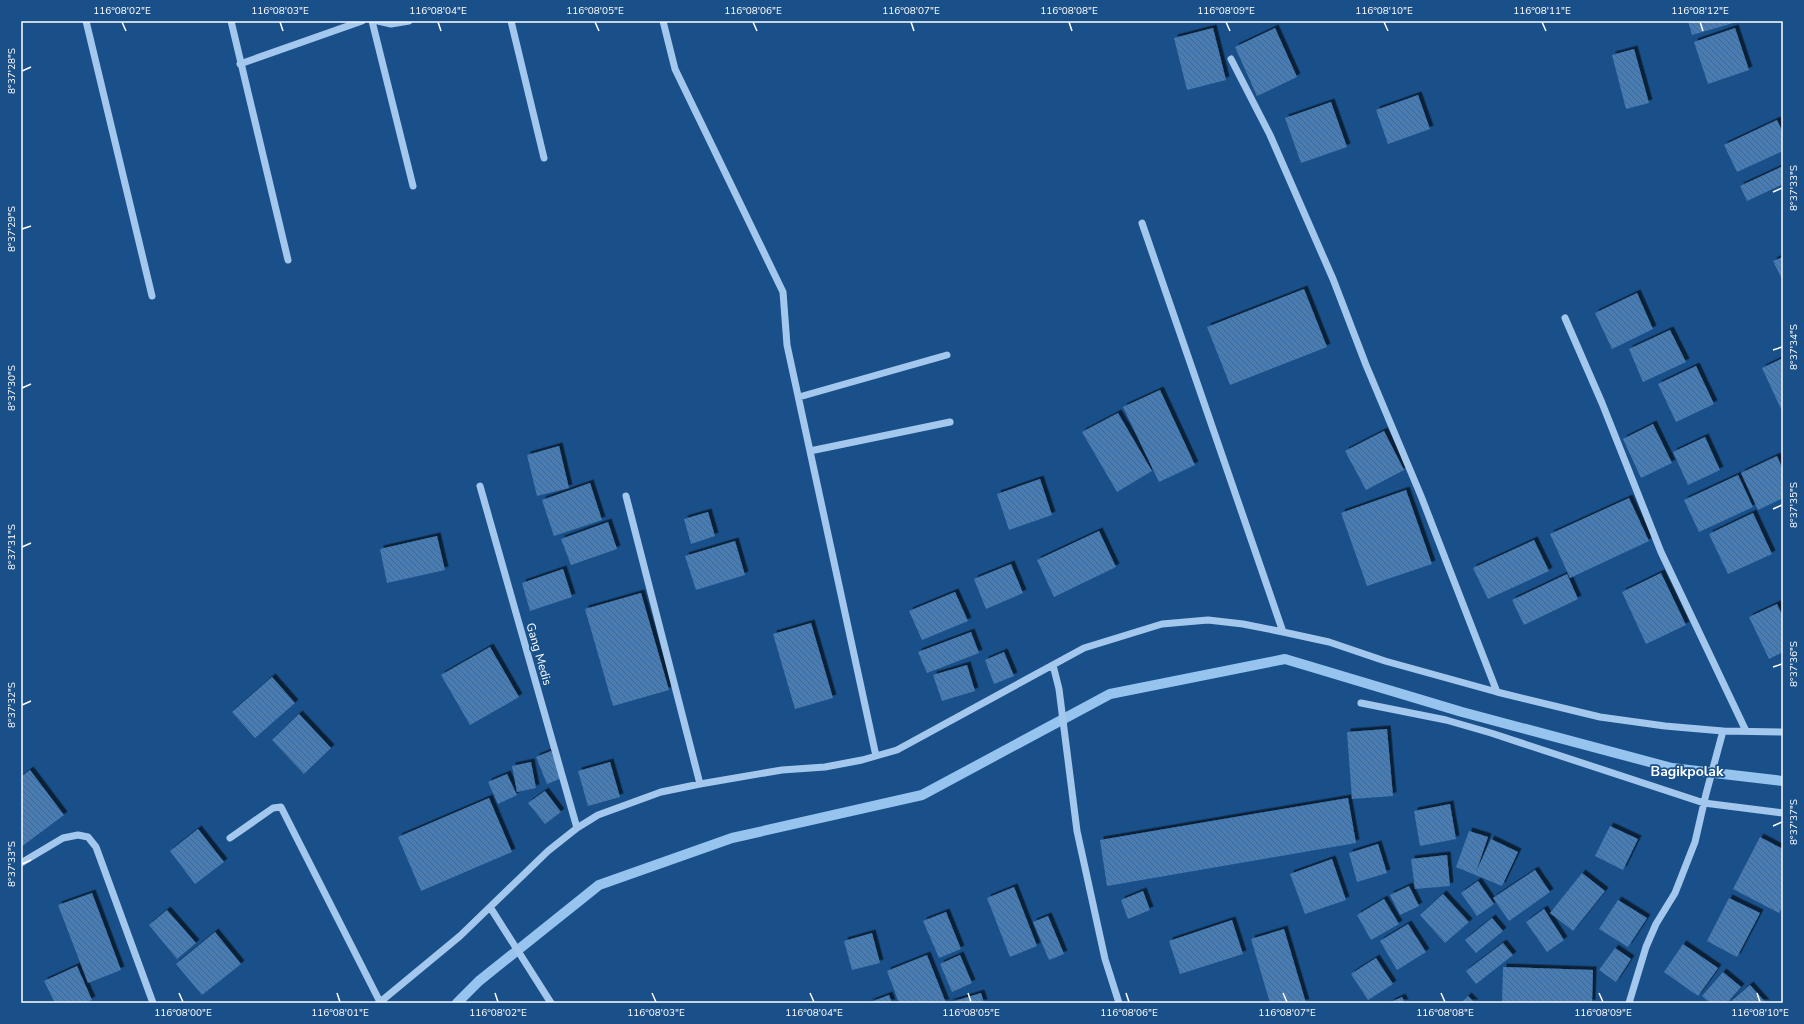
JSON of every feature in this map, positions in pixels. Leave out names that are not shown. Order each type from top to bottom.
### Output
[{"type":"street","points":[[86,21],[152,296]]},
{"type":"street","points":[[231,21],[240,64],[288,260]]},
{"type":"street","points":[[240,64],[362,21]]},
{"type":"street","points":[[372,21],[414,186]]},
{"type":"street","points":[[378,21],[391,24],[409,21]]},
{"type":"street","points":[[511,21],[544,158]]},
{"type":"street","points":[[663,21],[675,69],[783,292],[787,345],[876,756]]},
{"type":"street","points":[[1231,59],[1270,135],[1333,279],[1366,365],[1421,496],[1497,692]]},
{"type":"street","points":[[1142,223],[1283,632]]},
{"type":"street","points":[[1565,318],[1602,403],[1661,552],[1746,731]]},
{"type":"street","points":[[799,397],[947,355]]},
{"type":"street","points":[[810,451],[950,422]]},
{"type":"street","name":"Gang Medis","points":[[480,486],[577,828]]},
{"type":"street","points":[[626,496],[700,784]]},
{"type":"street","points":[[230,838],[273,808],[281,807],[379,1003],[460,936],[548,851],[577,828],[598,815],[661,792],[775,771],[825,768],[897,750],[940,725],[1084,648],[1162,624],[1208,620],[1243,624],[1283,632],[1328,642],[1385,661],[1497,692],[1600,717],[1665,726],[1723,731],[1783,732]]},
{"type":"street","points":[[1053,665],[1059,689],[1077,831],[1105,959],[1119,1003]]},
{"type":"street","points":[[1361,703],[1446,720],[1491,733],[1704,803],[1783,813]]},
{"type":"street","points":[[1628,1003],[1646,947],[1656,924],[1675,893],[1695,842],[1723,731]]},
{"type":"street","points":[[21,863],[63,838],[78,835],[88,836],[96,847],[153,1003]]},
{"type":"street","points":[[490,907],[551,1003]]},
{"type":"building","points":[[1688,21],[1740,21],[1692,35]]},
{"type":"building","points":[[1213,28],[1226,80],[1187,90],[1174,38]]},
{"type":"building","points":[[1275,28],[1297,77],[1257,96],[1235,47]]},
{"type":"building","points":[[1735,28],[1749,70],[1708,84],[1694,42]]},
{"type":"building","points":[[1634,49],[1649,103],[1626,109],[1612,55]]},
{"type":"building","points":[[1418,95],[1430,129],[1388,144],[1376,110]]},
{"type":"building","points":[[1331,102],[1347,147],[1301,163],[1285,118]]},
{"type":"building","points":[[1777,120],[1783,133],[1783,151],[1737,172],[1724,145]]},
{"type":"building","points":[[1783,166],[1783,184],[1747,201],[1740,186]]},
{"type":"building","points":[[1783,257],[1783,281],[1773,261]]},
{"type":"building","points":[[1304,289],[1327,347],[1230,385],[1207,327]]},
{"type":"building","points":[[1637,293],[1653,329],[1612,349],[1595,313]]},
{"type":"building","points":[[1670,330],[1686,362],[1643,382],[1629,349]]},
{"type":"building","points":[[1783,358],[1783,408],[1781,409],[1762,368]]},
{"type":"building","points":[[1696,366],[1714,404],[1676,422],[1658,384]]},
{"type":"building","points":[[1160,390],[1195,465],[1159,482],[1123,407]]},
{"type":"building","points":[[1118,413],[1152,471],[1117,492],[1082,432]]},
{"type":"building","points":[[1653,424],[1672,463],[1641,478],[1623,439]]},
{"type":"building","points":[[1384,431],[1404,470],[1366,490],[1345,451]]},
{"type":"building","points":[[1705,437],[1720,470],[1688,485],[1673,452]]},
{"type":"building","points":[[559,446],[569,488],[537,496],[527,455]]},
{"type":"building","points":[[1777,456],[1783,470],[1783,498],[1758,510],[1741,473]]},
{"type":"building","points":[[1738,475],[1753,507],[1699,532],[1684,500]]},
{"type":"building","points":[[1040,479],[1052,515],[1009,530],[997,494]]},
{"type":"building","points":[[590,483],[602,520],[554,536],[542,500]]},
{"type":"building","points":[[1406,490],[1432,564],[1367,586],[1341,513]]},
{"type":"building","points":[[1629,498],[1649,541],[1570,578],[1550,534]]},
{"type":"building","points":[[708,512],[715,536],[691,544],[684,519]]},
{"type":"building","points":[[1753,513],[1772,554],[1728,574],[1709,534]]},
{"type":"building","points":[[608,522],[617,549],[571,565],[561,539]]},
{"type":"building","points":[[1099,531],[1116,567],[1054,597],[1037,560]]},
{"type":"building","points":[[437,536],[445,570],[387,583],[380,549]]},
{"type":"building","points":[[1534,540],[1549,571],[1488,599],[1473,568]]},
{"type":"building","points":[[735,541],[745,575],[696,590],[685,556]]},
{"type":"building","points":[[1011,564],[1023,593],[986,609],[974,579]]},
{"type":"building","points":[[563,569],[572,597],[530,611],[522,583]]},
{"type":"building","points":[[1661,573],[1686,625],[1646,644],[1622,592]]},
{"type":"building","points":[[1567,574],[1578,599],[1524,625],[1512,600]]},
{"type":"building","points":[[955,592],[968,621],[922,640],[909,611]]},
{"type":"building","points":[[641,593],[669,690],[613,706],[585,609]]},
{"type":"building","points":[[1777,604],[1783,617],[1783,652],[1769,659],[1749,617]]},
{"type":"building","points":[[811,623],[833,698],[795,709],[773,634]]},
{"type":"building","points":[[971,632],[979,653],[927,673],[918,652]]},
{"type":"building","points":[[490,647],[519,697],[470,725],[441,675]]},
{"type":"building","points":[[1004,652],[1014,676],[994,684],[985,660]]},
{"type":"building","points":[[967,665],[975,691],[942,701],[933,675]]},
{"type":"building","points":[[272,677],[295,703],[255,738],[232,712]]},
{"type":"building","points":[[299,714],[331,748],[304,774],[272,740]]},
{"type":"building","points":[[1387,729],[1393,796],[1352,799],[1347,732]]},
{"type":"building","points":[[551,751],[562,778],[547,784],[536,757]]},
{"type":"building","points":[[531,762],[536,788],[517,792],[512,766]]},
{"type":"building","points":[[610,762],[620,797],[588,806],[578,771]]},
{"type":"building","points":[[30,770],[64,815],[21,847],[21,777]]},
{"type":"building","points":[[507,774],[517,795],[498,804],[488,782]]},
{"type":"building","points":[[545,791],[561,812],[545,824],[528,803]]},
{"type":"building","points":[[489,798],[512,852],[421,891],[398,837]]},
{"type":"building","points":[[1348,798],[1356,843],[1107,886],[1100,840]]},
{"type":"building","points":[[1450,804],[1456,839],[1420,846],[1414,811]]},
{"type":"building","points":[[1610,826],[1638,839],[1623,870],[1595,856]]},
{"type":"building","points":[[198,829],[224,862],[195,884],[170,851]]},
{"type":"building","points":[[1469,831],[1488,837],[1476,872],[1491,839],[1518,852],[1502,886],[1456,867]]},
{"type":"building","points":[[1760,837],[1783,849],[1783,906],[1779,913],[1733,889]]},
{"type":"building","points":[[1378,844],[1387,873],[1357,882],[1349,853]]},
{"type":"building","points":[[1447,855],[1450,886],[1415,889],[1411,859]]},
{"type":"building","points":[[1332,859],[1346,900],[1305,914],[1290,874]]},
{"type":"building","points":[[1535,870],[1550,892],[1509,921],[1493,898]]},
{"type":"building","points":[[1582,873],[1605,891],[1573,931],[1550,913]]},
{"type":"building","points":[[1478,881],[1494,904],[1477,916],[1461,893]]},
{"type":"building","points":[[1409,886],[1419,906],[1400,915],[1390,895]]},
{"type":"building","points":[[1014,887],[1037,946],[1010,957],[987,898]]},
{"type":"building","points":[[1143,891],[1150,910],[1128,919],[1121,900]]},
{"type":"building","points":[[92,893],[121,970],[88,983],[58,905]]},
{"type":"building","points":[[1443,894],[1469,922],[1445,943],[1420,915]]},
{"type":"building","points":[[1729,898],[1760,913],[1737,957],[1707,941]]},
{"type":"building","points":[[1384,899],[1399,924],[1371,940],[1357,915]]},
{"type":"building","points":[[1618,900],[1647,918],[1628,947],[1599,929]]},
{"type":"building","points":[[1544,909],[1564,940],[1547,952],[1526,922]]},
{"type":"building","points":[[167,910],[196,943],[177,959],[149,925]]},
{"type":"building","points":[[946,912],[961,949],[939,958],[923,921]]},
{"type":"building","points":[[1048,916],[1064,954],[1049,960],[1033,922]]},
{"type":"building","points":[[1492,918],[1503,931],[1476,953],[1465,940]]},
{"type":"building","points":[[1232,920],[1243,954],[1180,974],[1169,941]]},
{"type":"building","points":[[1408,924],[1426,952],[1397,970],[1380,941]]},
{"type":"building","points":[[1284,929],[1306,1003],[1270,1003],[1251,939]]},
{"type":"building","points":[[215,932],[241,964],[202,995],[176,964]]},
{"type":"building","points":[[872,933],[880,963],[852,970],[844,941]]},
{"type":"building","points":[[1503,943],[1513,955],[1476,984],[1466,971]]},
{"type":"building","points":[[1683,944],[1718,968],[1698,996],[1664,972]]},
{"type":"building","points":[[1615,948],[1631,959],[1616,982],[1599,970]]},
{"type":"building","points":[[927,955],[946,1003],[899,1003],[887,971]]},
{"type":"building","points":[[960,955],[972,983],[952,992],[940,964]]},
{"type":"building","points":[[1376,958],[1393,984],[1368,1000],[1351,974]]},
{"type":"building","points":[[77,966],[92,1000],[85,1003],[55,1003],[44,981]]},
{"type":"building","points":[[1503,967],[1593,970],[1592,1003],[1502,1003]]},
{"type":"building","points":[[1723,972],[1741,987],[1727,1003],[1710,1003],[1702,996]]},
{"type":"building","points":[[1750,985],[1766,1003],[1729,1003]]},
{"type":"building","points":[[981,993],[984,1003],[948,1003]]},
{"type":"building","points":[[889,995],[892,1003],[868,1003]]},
{"type":"building","points":[[1468,996],[1475,1003],[1461,1003]]},
{"type":"building","points":[[1402,997],[1405,1003],[1389,1003]]},
{"type":"waterway","points":[[457,1003],[479,981],[599,885],[732,838],[922,795],[1110,694],[1285,659],[1462,712],[1672,768],[1783,781]]},
{"type":"district","name":"Bagikpolak","points":[[1687,771]]}]
